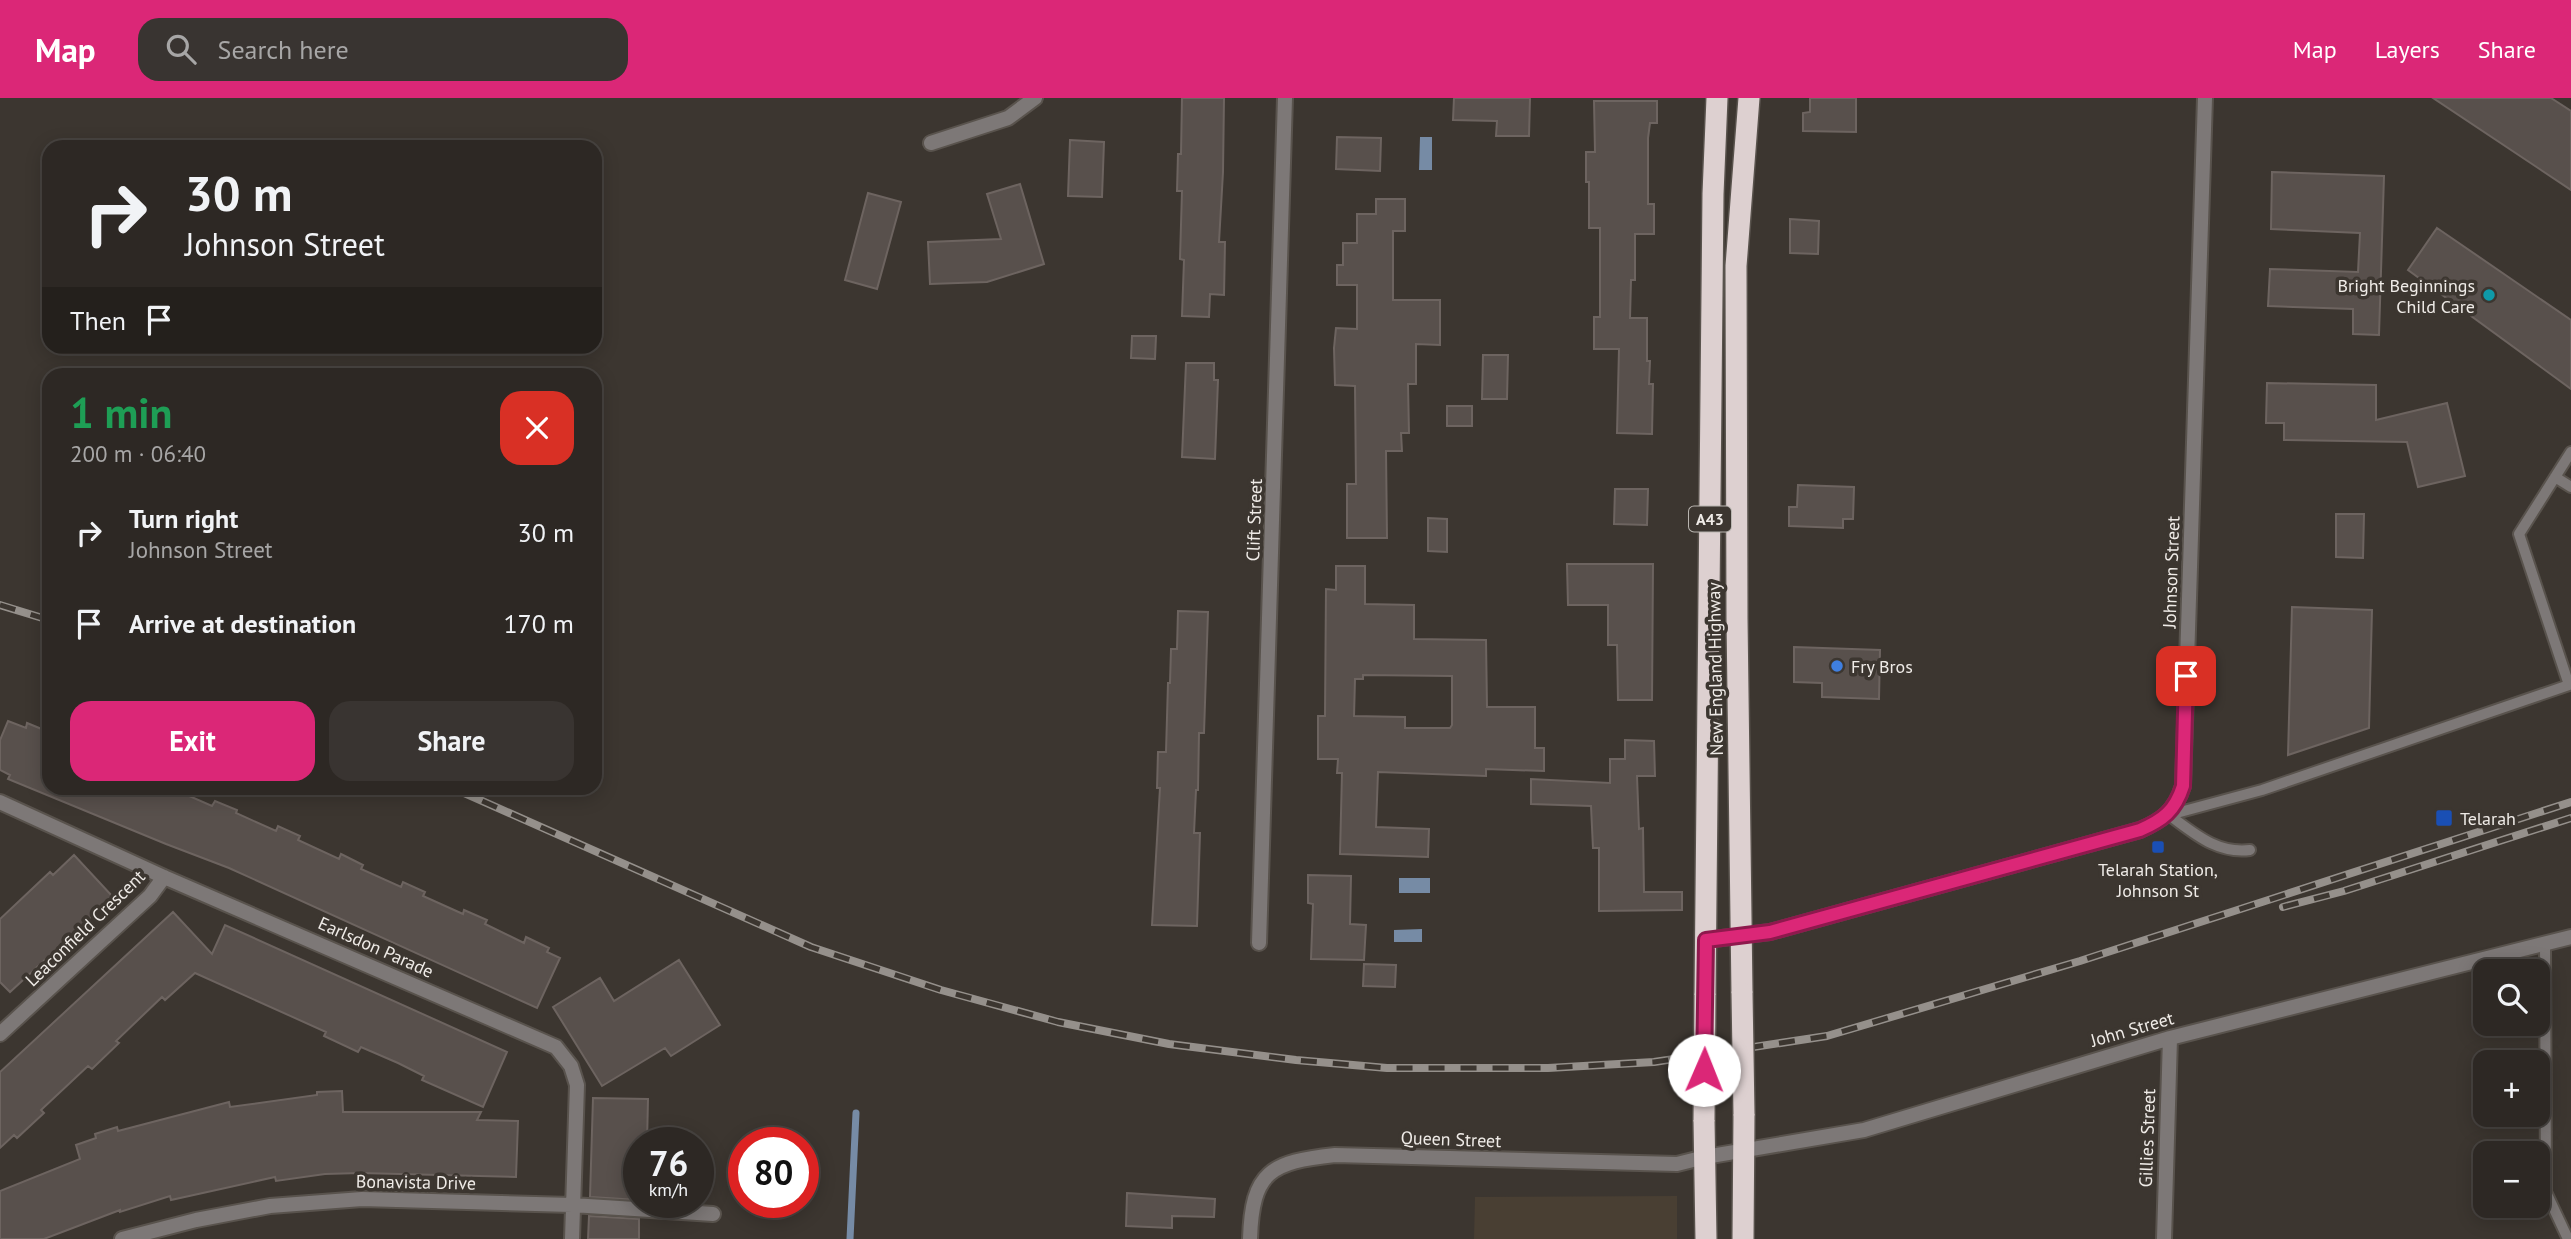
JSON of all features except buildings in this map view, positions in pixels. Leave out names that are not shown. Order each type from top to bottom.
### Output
[{"type":"highway","name":"New England Highway","points":[[1706,1239],[1705,995],[1713,222],[1717,98]]},
{"type":"highway","name":"New England Highway","points":[[1742,1239],[1744,1114],[1737,619],[1736,266],[1749,98]]},
{"type":"street","points":[[931,143],[1008,118],[1035,98]]},
{"type":"street","name":"Clift Street","points":[[1259,943],[1284,98]]},
{"type":"street","name":"Johnson Street","points":[[2169,815],[2178,802],[2183,786],[2205,98]]},
{"type":"street","name":"Earlsdon Parade","points":[[0,802],[164,877],[556,1047],[570,1066],[577,1085],[572,1239]]},
{"type":"street","points":[[1706,940],[1770,932],[2140,830],[2169,815]]},
{"type":"street","name":"Leaconfield Crescent","points":[[0,1034],[150,896],[164,877]]},
{"type":"street","name":"John Street","points":[[1705,1157],[1864,1130],[2170,1038],[2571,937]]},
{"type":"street","name":"Gillies Street","points":[[2164,1239],[2170,1038]]},
{"type":"street","name":"Queen Street","points":[[1250,1239],[1251,1217],[1262,1181],[1285,1164],[1306,1158],[1335,1156],[1677,1164],[1705,1157]]},
{"type":"street","name":"Bonavista Drive","points":[[122,1239],[196,1220],[270,1206],[362,1199],[623,1208]]},
{"type":"lane","points":[[2169,815],[2262,790],[2570,685],[2519,534],[2571,452]]},
{"type":"lane","points":[[2556,477],[2571,487]]},
{"type":"lane","points":[[2169,815],[2210,844],[2224,850],[2250,850]]},
{"type":"lane","points":[[2546,943],[2546,1192],[2568,1239]]},
{"type":"shaded area","points":[[1677,1196],[1677,1239],[1474,1239],[1475,1197]]},
{"type":"water","points":[[1420,137],[1432,137],[1432,170],[1419,170]]},
{"type":"water","points":[[1399,878],[1430,878],[1430,893],[1399,893]]},
{"type":"water","points":[[1422,929],[1422,942],[1394,942],[1394,930]]},
{"type":"waterway","points":[[850,1239],[856,1113]]},
{"type":"railway","points":[[0,605],[42,618]]},
{"type":"railway","points":[[469,795],[811,947],[941,990],[1058,1022],[1169,1044],[1387,1068],[1548,1068],[1654,1062],[1827,1036],[2080,961],[2571,802]]},
{"type":"railway","points":[[2283,907],[2344,891],[2571,818]]},
{"type":"place","name":"Bright Beginnings Child Care","points":[[2489,295]]},
{"type":"place","name":"Fry Bros","points":[[1837,666]]},
{"type":"place","name":"Telarah","points":[[2444,818]]},
{"type":"place","name":"Telarah Station, Johnson St","points":[[2158,847]]},
{"type":"route","points":[[1704,1070],[1706,940],[1770,932],[2140,830],[2155,823],[2169,815],[2178,802],[2183,786],[2186,676]]}]
